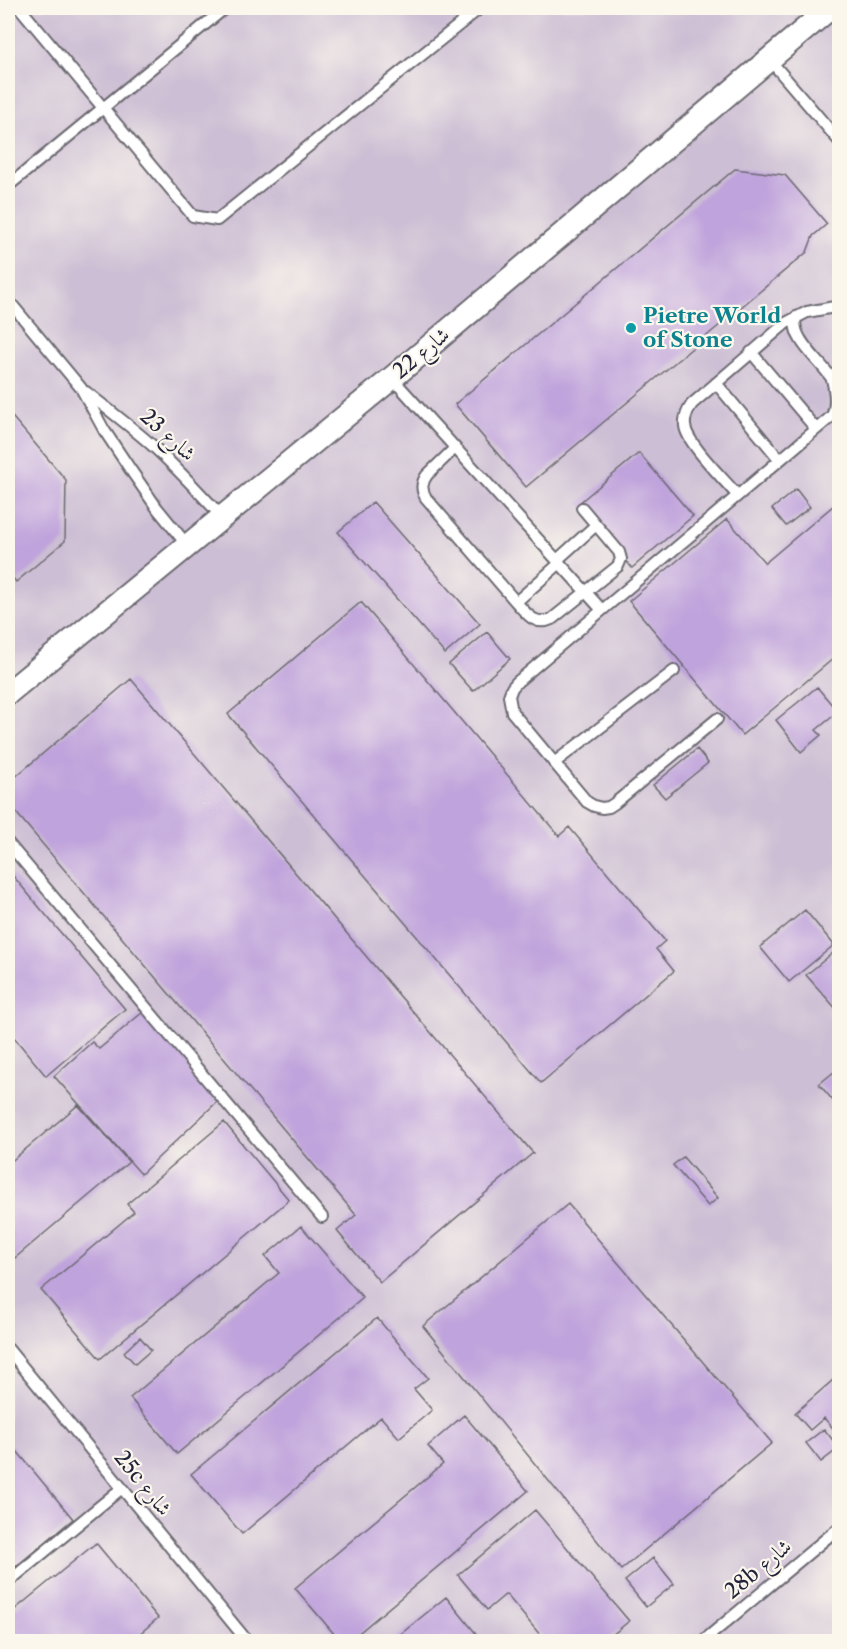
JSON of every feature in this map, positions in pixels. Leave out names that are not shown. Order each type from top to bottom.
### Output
[{"type":"street","name":"شارع 22","points":[[8,693],[392,378],[830,8]]},
{"type":"lane","points":[[20,8],[193,216],[218,220],[480,8]]},
{"type":"lane","points":[[8,186],[225,8]]},
{"type":"lane","points":[[769,59],[840,142]]},
{"type":"lane","name":"شارع 23","points":[[8,300],[81,388],[130,469],[157,508],[187,545]]},
{"type":"lane","points":[[737,495],[689,440],[684,425],[685,417],[692,404],[777,329],[807,312],[840,306]]},
{"type":"lane","points":[[717,719],[609,807],[602,808],[587,802],[554,763],[512,712],[509,696],[517,682],[832,416],[834,387],[832,379],[796,333],[796,317]]},
{"type":"lane","points":[[751,352],[816,429]]},
{"type":"lane","points":[[392,378],[602,610]]},
{"type":"lane","points":[[716,383],[780,460]]},
{"type":"lane","name":"شارع 23","points":[[81,388],[155,448],[222,517]]},
{"type":"lane","points":[[455,448],[423,480],[423,493],[516,602],[535,620],[547,621],[618,566],[621,559],[618,552],[582,508]]},
{"type":"lane","points":[[516,602],[596,525]]},
{"type":"lane","points":[[554,763],[674,671]]},
{"type":"lane","points":[[8,843],[322,1217]]},
{"type":"lane","name":"25c شارع","points":[[8,1349],[248,1641]]},
{"type":"lane","points":[[8,1582],[122,1488]]},
{"type":"lane","name":"28b شارع","points":[[702,1641],[840,1527]]},
{"type":"shaded area","points":[[8,8],[839,8],[839,1641],[8,1642]]},
{"type":"building","name":"Pietre World of Stone","points":[[735,169],[785,175],[827,224],[813,236],[807,252],[526,487],[455,404]]},
{"type":"building","points":[[8,412],[66,480],[65,541],[16,582],[8,572]]},
{"type":"building","points":[[639,453],[693,516],[632,568],[579,503]]},
{"type":"building","points":[[796,489],[810,507],[786,526],[772,509]]},
{"type":"building","points":[[840,500],[840,653],[742,735],[629,601],[727,519],[765,563]]},
{"type":"building","points":[[373,502],[480,624],[445,654],[338,532]]},
{"type":"building","points":[[361,602],[559,836],[569,827],[665,941],[656,949],[674,971],[541,1083],[228,714]]},
{"type":"building","points":[[487,632],[510,659],[473,691],[449,664]]},
{"type":"building","points":[[131,679],[533,1153],[380,1282],[337,1231],[356,1215],[8,803],[8,783]]},
{"type":"building","points":[[817,687],[838,712],[816,730],[821,735],[801,752],[776,720]]},
{"type":"building","points":[[697,749],[708,763],[665,798],[653,785]]},
{"type":"building","points":[[8,870],[125,1009],[46,1076],[8,1030]]},
{"type":"building","points":[[805,910],[834,945],[789,982],[760,947]]},
{"type":"building","points":[[840,947],[840,1013],[806,975]]},
{"type":"building","points":[[144,1011],[220,1099],[141,1174],[54,1076],[92,1042],[99,1049]]},
{"type":"building","points":[[840,1067],[840,1109],[819,1084]]},
{"type":"building","points":[[78,1105],[129,1162],[15,1258],[8,1248],[8,1164]]},
{"type":"building","points":[[224,1122],[289,1200],[100,1359],[41,1290],[134,1212],[127,1204]]},
{"type":"building","points":[[683,1157],[718,1198],[708,1206],[673,1165]]},
{"type":"building","points":[[568,1204],[772,1443],[621,1570],[423,1326]]},
{"type":"building","points":[[301,1226],[363,1298],[177,1454],[130,1398],[279,1273],[265,1256]]},
{"type":"building","points":[[377,1318],[428,1378],[414,1389],[432,1410],[399,1438],[381,1417],[242,1534],[191,1474]]},
{"type":"building","points":[[140,1337],[151,1350],[135,1364],[124,1352]]},
{"type":"building","points":[[840,1374],[840,1436],[824,1418],[810,1430],[795,1413]]},
{"type":"building","points":[[464,1415],[528,1491],[348,1642],[341,1642],[295,1588],[443,1464],[428,1446]]},
{"type":"building","points":[[824,1429],[839,1448],[821,1462],[806,1443]]},
{"type":"building","points":[[12,1445],[73,1519],[8,1573],[8,1449]]},
{"type":"building","points":[[535,1510],[629,1621],[604,1642],[546,1642],[506,1594],[487,1610],[458,1575]]},
{"type":"building","points":[[96,1543],[158,1618],[130,1642],[8,1642],[8,1615]]},
{"type":"building","points":[[653,1558],[674,1584],[646,1607],[625,1581]]},
{"type":"building","points":[[446,1597],[483,1642],[391,1642]]},
{"type":"place","name":"Pietre World of Stone","points":[[631,328]]}]
